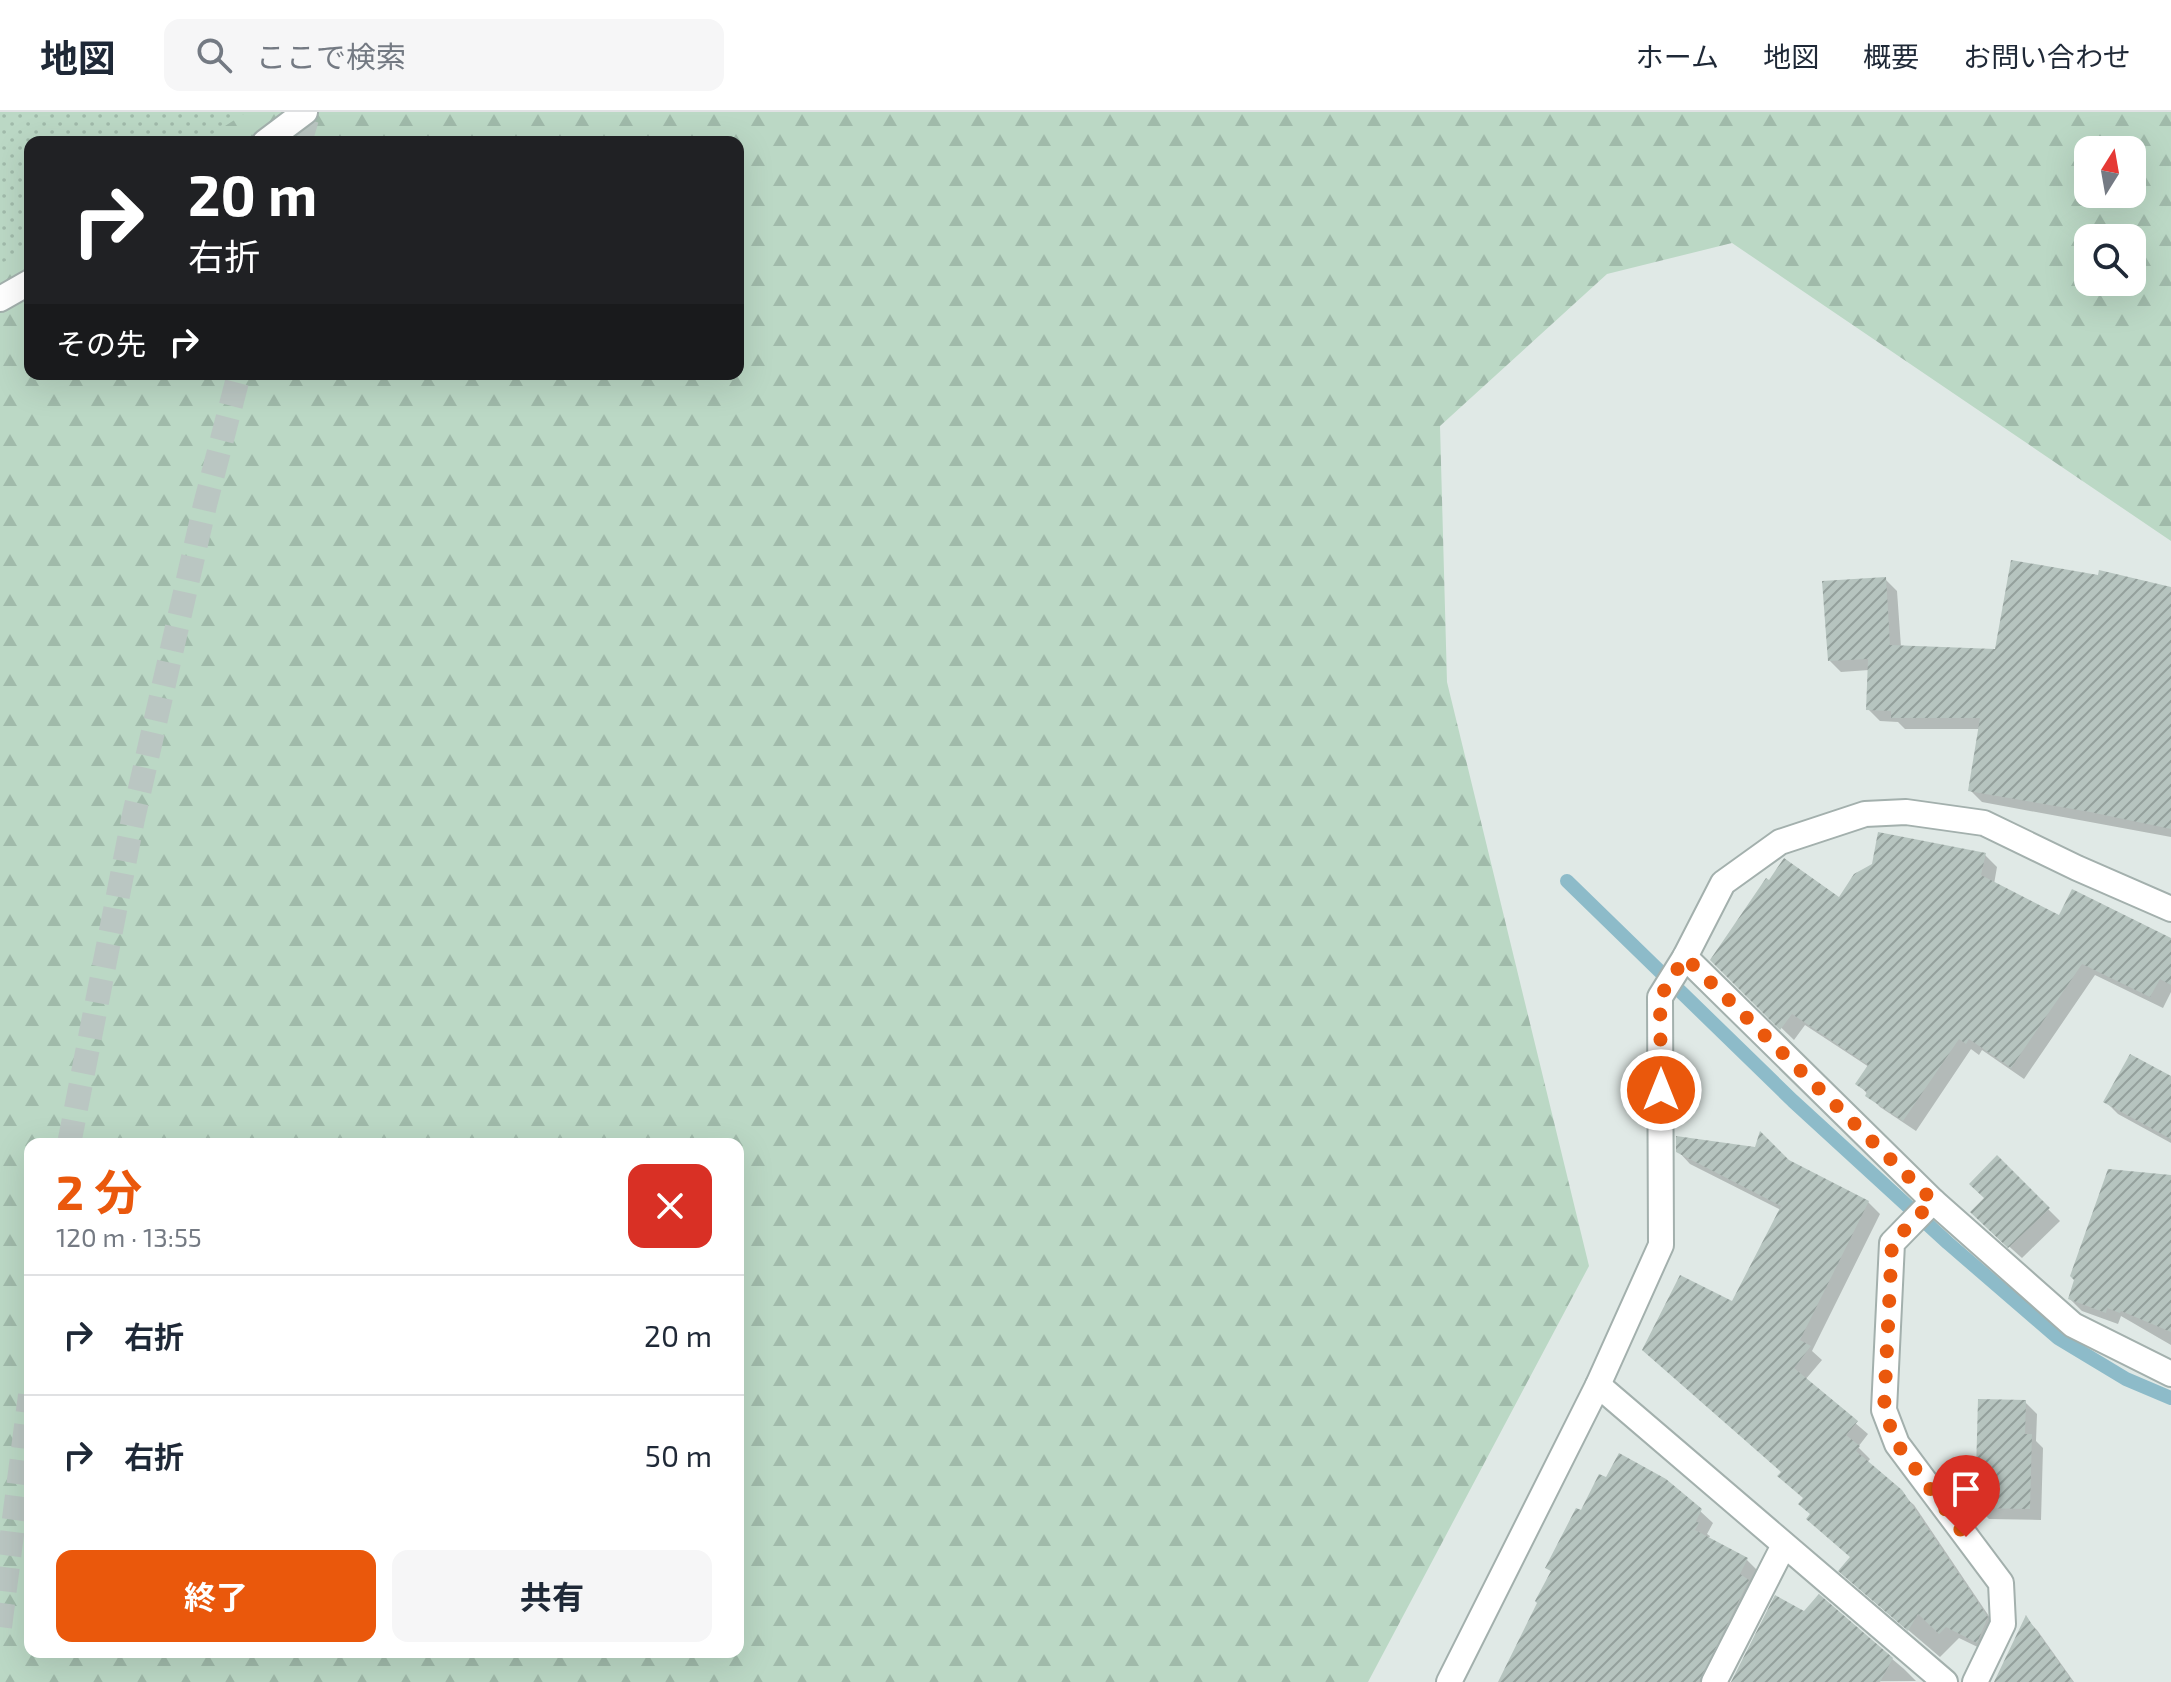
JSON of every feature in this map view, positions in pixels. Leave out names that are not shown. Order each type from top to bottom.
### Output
[{"type":"street","points":[[273,136],[305,112]]},
{"type":"street","points":[[0,299],[24,285]]},
{"type":"street","points":[[1449,1682],[1598,1385],[1661,1245],[1660,997],[1685,957],[1723,883],[1780,842],[1865,814],[1906,812],[1984,823],[2171,909]]},
{"type":"street","points":[[1685,957],[1933,1201],[2073,1325],[2171,1374]]},
{"type":"street","points":[[1933,1201],[1892,1243],[1884,1410],[1897,1444],[2001,1583],[2003,1624],[1975,1682]]},
{"type":"street","points":[[1598,1385],[1945,1682]]},
{"type":"street","points":[[1714,1682],[1784,1545]]},
{"type":"green space","points":[[0,112],[2171,112],[2171,541],[1732,243],[1607,274],[1440,426],[1447,682],[1589,1266],[1368,1682],[0,1682]]},
{"type":"green space","points":[[0,112],[247,112],[209,136],[24,136],[24,251],[0,264]]},
{"type":"building","points":[[2011,560],[2098,575],[2099,570],[2171,587],[2171,829],[1968,791],[1980,718],[1891,718],[1891,711],[1866,710],[1868,659],[1828,661],[1822,581],[1886,577],[1890,645],[1995,649]]},
{"type":"building","points":[[1878,832],[1986,853],[1981,875],[2059,915],[2072,889],[2171,938],[2171,985],[2160,979],[2150,997],[2082,964],[2011,1068],[1969,1039],[1966,1044],[1959,1039],[1903,1121],[1865,1096],[1867,1092],[1855,1084],[1868,1065],[1792,1014],[1780,1030],[1710,960],[1766,878],[1769,880],[1784,858],[1839,897],[1854,874],[1872,864]]},
{"type":"building","points":[[2130,1054],[2171,1076],[2171,1139],[2103,1102]]},
{"type":"building","points":[[1760,1131],[1789,1160],[1869,1201],[1800,1340],[1811,1346],[1794,1368],[1858,1421],[1846,1435],[1860,1446],[1856,1451],[1902,1490],[1988,1617],[1977,1643],[1946,1627],[1939,1634],[1918,1614],[1908,1631],[1838,1571],[1850,1557],[1806,1519],[1810,1514],[1798,1504],[1803,1498],[1777,1476],[1781,1472],[1642,1350],[1680,1275],[1732,1301],[1781,1206],[1676,1152],[1676,1136],[1755,1147]]},
{"type":"building","points":[[1997,1155],[2050,1208],[2008,1248],[1970,1212],[1984,1198],[1969,1184]]},
{"type":"building","points":[[2108,1169],[2171,1175],[2171,1332],[2121,1311],[2107,1308],[2106,1313],[2068,1299],[2074,1280],[2070,1276]]},
{"type":"building","points":[[1978,1399],[2026,1400],[2025,1434],[2032,1434],[2030,1509],[1975,1508]]},
{"type":"building","points":[[1619,1453],[1666,1479],[1702,1509],[1695,1530],[1748,1558],[1740,1574],[1749,1580],[1699,1682],[1498,1682],[1551,1571],[1545,1568],[1576,1508],[1581,1510],[1599,1474],[1606,1477]]},
{"type":"building","points":[[1819,1594],[1893,1658],[1880,1682],[1731,1682],[1775,1595],[1804,1611]]},
{"type":"building","points":[[2026,1615],[2031,1623],[2073,1682],[1994,1682]]},
{"type":"waterway","points":[[1567,881],[1793,1101],[1948,1243],[2058,1338],[2126,1379],[2171,1398]]},
{"type":"tunnel","points":[[302,136],[309,112]]},
{"type":"tunnel","points":[[70,1138],[133,819],[205,505],[237,380]]},
{"type":"tunnel","points":[[0,1627],[24,1441]]},
{"type":"route","points":[[1661,1090],[1660,997],[1685,957],[1933,1201],[1892,1243],[1884,1410],[1897,1444],[1966,1537]]}]
